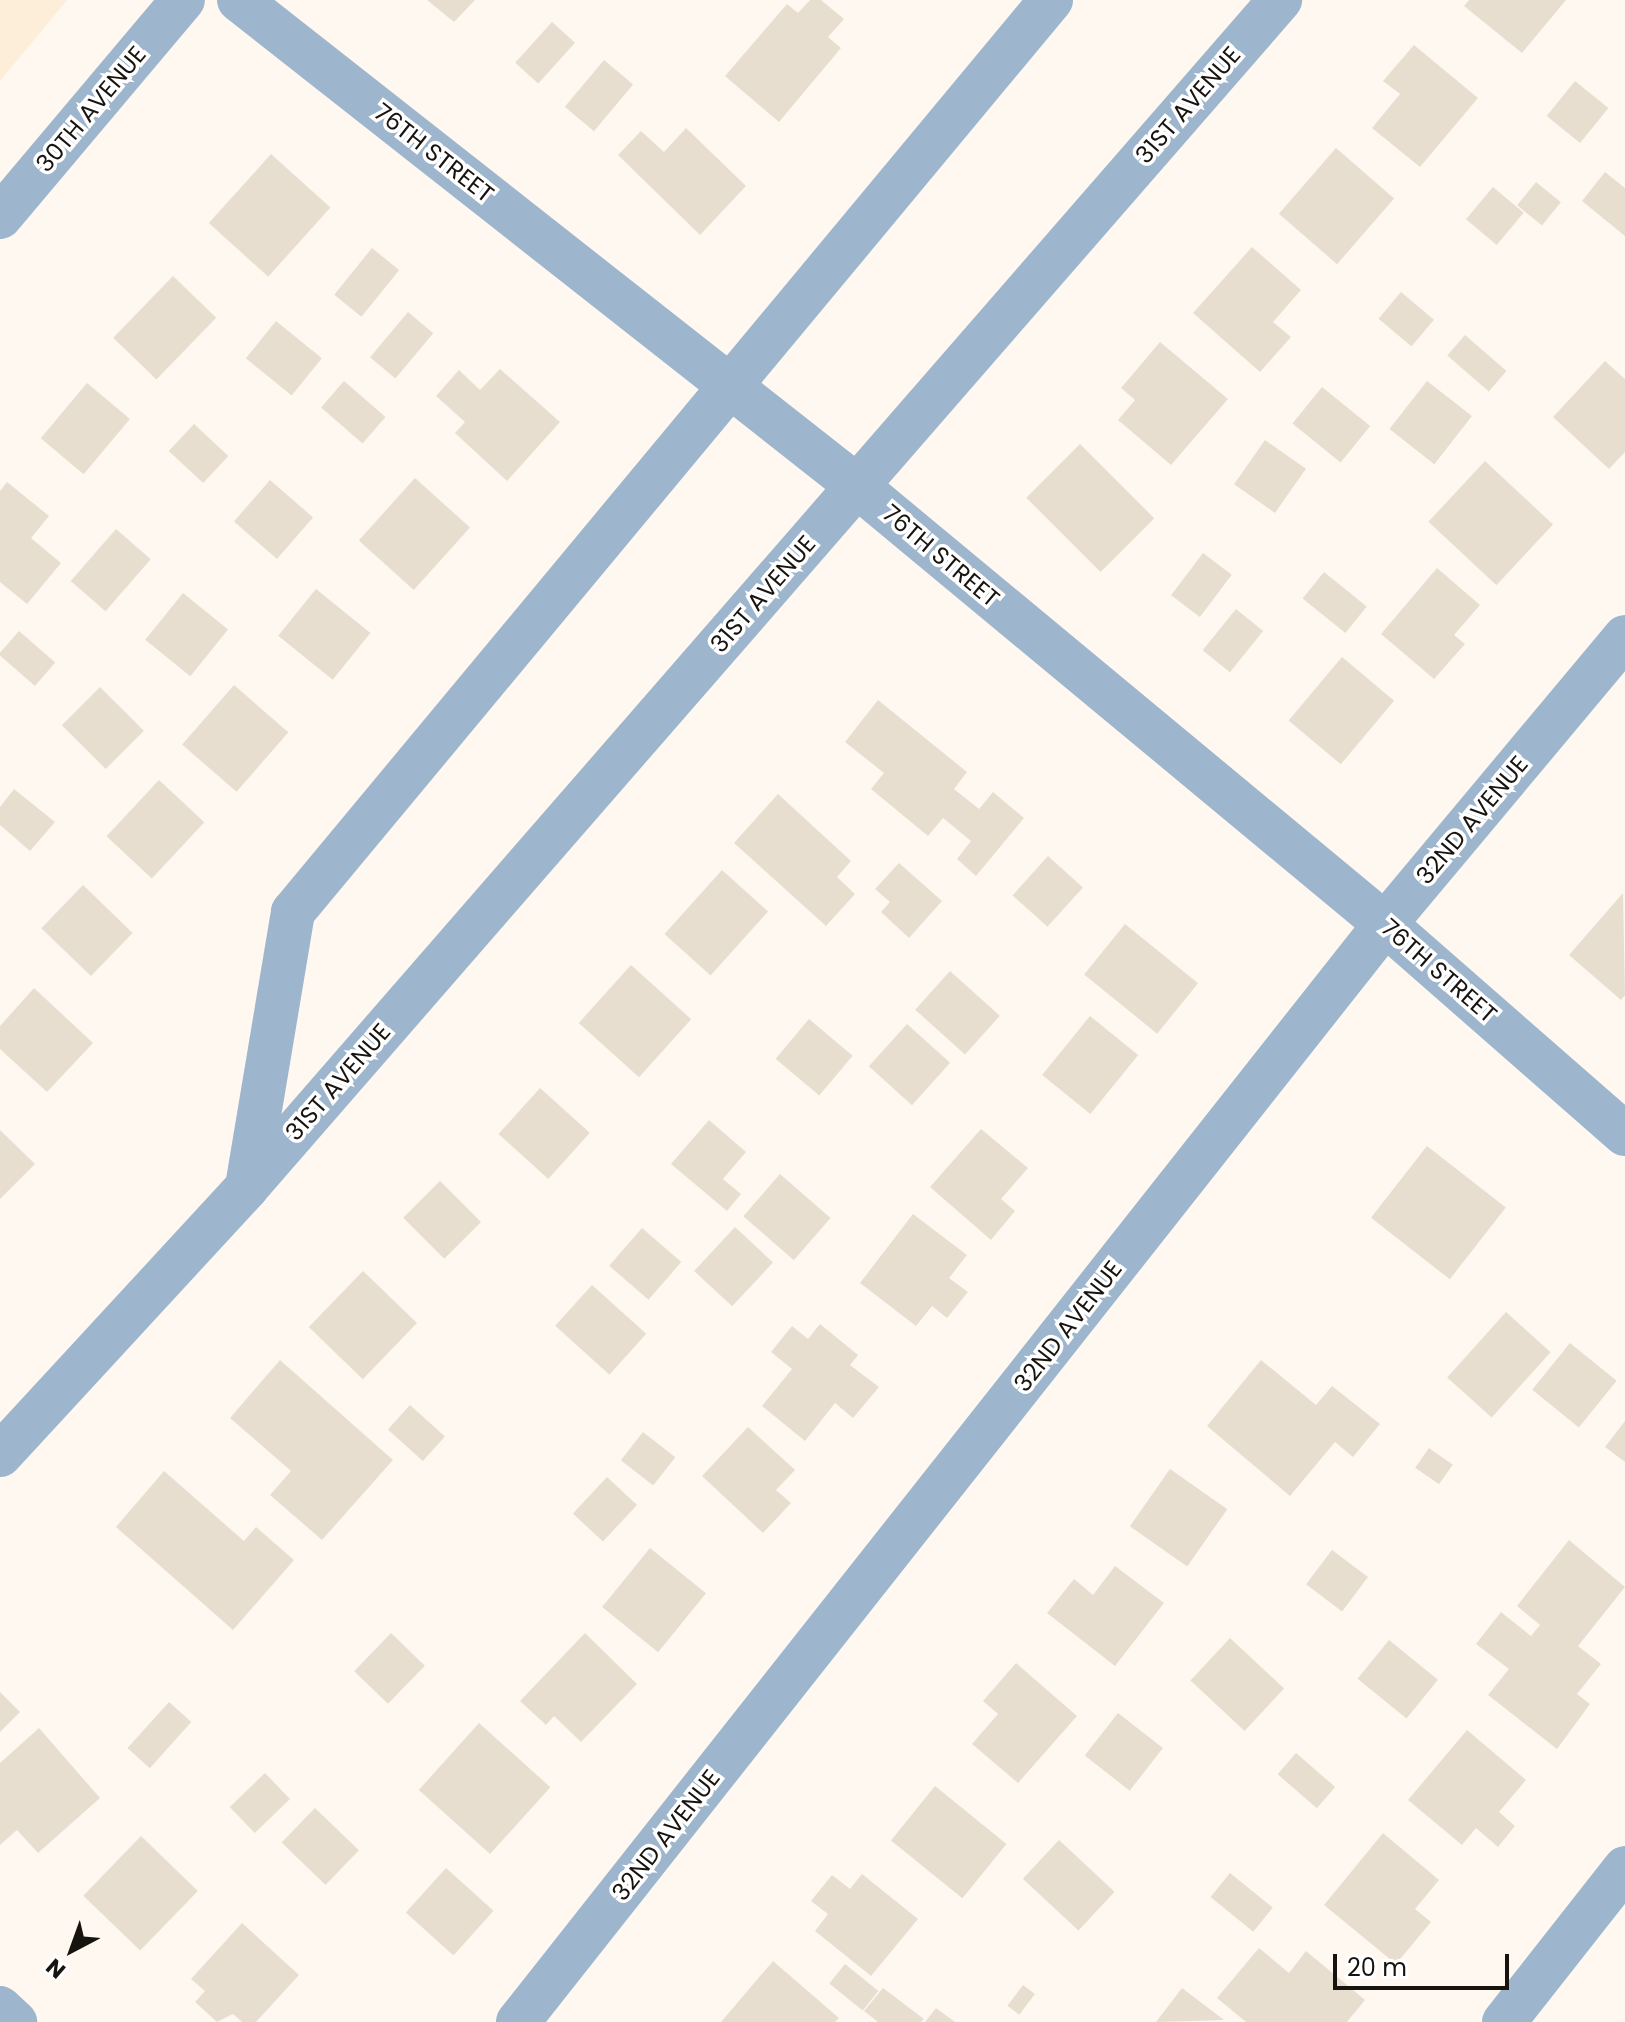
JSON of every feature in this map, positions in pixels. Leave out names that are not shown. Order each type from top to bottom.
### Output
[{"type":"street","name":"30TH AVENUE","points":[[0,217],[183,0]]},
{"type":"street","name":"76TH STREET","points":[[239,0],[857,486],[1385,924],[1625,1134]]},
{"type":"street","name":"31ST AVENUE","points":[[247,1187],[293,912],[1051,0]]},
{"type":"street","name":"31ST AVENUE","points":[[0,1455],[247,1187],[1280,0]]},
{"type":"street","name":"32ND AVENUE","points":[[518,2022],[1385,924],[1625,637]]},
{"type":"street","points":[[1504,2022],[1625,1868]]},
{"type":"street","points":[[0,2008],[15,2022]]},
{"type":"shaded area","points":[[0,0],[67,0],[0,81]]},
{"type":"building","points":[[427,0],[475,0],[454,22]]},
{"type":"building","points":[[810,0],[821,0],[844,19],[828,37],[841,48],[779,122],[725,76],[787,4],[798,13]]},
{"type":"building","points":[[1469,0],[1566,0],[1522,53],[1464,6]]},
{"type":"building","points":[[552,22],[575,43],[538,84],[515,63]]},
{"type":"building","points":[[1414,45],[1478,98],[1420,167],[1372,128],[1400,94],[1383,81]]},
{"type":"building","points":[[604,60],[633,84],[594,131],[565,107]]},
{"type":"building","points":[[1575,81],[1608,108],[1580,143],[1547,116]]},
{"type":"building","points":[[686,128],[746,186],[700,235],[618,155],[641,131],[664,152]]},
{"type":"building","points":[[1336,148],[1394,199],[1337,264],[1279,214]]},
{"type":"building","points":[[271,154],[330,208],[268,277],[209,223]]},
{"type":"building","points":[[1605,172],[1625,188],[1625,236],[1582,201]]},
{"type":"building","points":[[1536,182],[1561,202],[1542,225],[1517,205]]},
{"type":"building","points":[[1493,187],[1524,213],[1497,245],[1466,219]]},
{"type":"building","points":[[1252,247],[1301,290],[1273,322],[1291,337],[1260,372],[1193,313]]},
{"type":"building","points":[[372,248],[399,270],[361,317],[334,295]]},
{"type":"building","points":[[173,276],[216,318],[156,380],[113,338]]},
{"type":"building","points":[[1401,292],[1434,320],[1411,346],[1379,319]]},
{"type":"building","points":[[408,312],[433,333],[395,378],[370,357]]},
{"type":"building","points":[[276,321],[322,358],[292,395],[246,358]]},
{"type":"building","points":[[1465,335],[1507,371],[1489,391],[1447,355]]},
{"type":"building","points":[[1160,342],[1228,399],[1171,465],[1118,420],[1135,400],[1121,388]]},
{"type":"building","points":[[1605,361],[1625,379],[1625,452],[1609,469],[1553,417]]},
{"type":"building","points":[[500,369],[560,422],[507,481],[455,433],[465,422],[436,396],[459,370],[480,390]]},
{"type":"building","points":[[344,381],[386,417],[363,443],[321,407]]},
{"type":"building","points":[[1427,381],[1472,416],[1434,464],[1389,429]]},
{"type":"building","points":[[87,383],[130,419],[84,474],[41,438]]},
{"type":"building","points":[[1322,387],[1370,426],[1341,463],[1292,424]]},
{"type":"building","points":[[194,424],[228,456],[203,483],[169,451]]},
{"type":"building","points":[[1265,440],[1306,469],[1275,513],[1234,484]]},
{"type":"building","points":[[1080,444],[1154,518],[1101,572],[1026,498]]},
{"type":"building","points":[[1485,461],[1553,524],[1496,585],[1428,522]]},
{"type":"building","points":[[415,478],[470,528],[414,590],[359,540]]},
{"type":"building","points":[[270,480],[313,517],[277,559],[234,522]]},
{"type":"building","points":[[7,482],[49,516],[31,538],[61,563],[27,604],[0,582],[0,491]]},
{"type":"building","points":[[116,529],[151,559],[105,611],[71,581]]},
{"type":"building","points":[[1203,553],[1232,575],[1200,617],[1171,595]]},
{"type":"building","points":[[1437,568],[1480,605],[1454,635],[1465,644],[1434,679],[1381,634]]},
{"type":"building","points":[[1324,572],[1367,607],[1345,633],[1303,598]]},
{"type":"building","points":[[316,589],[370,633],[333,680],[278,636]]},
{"type":"building","points":[[183,593],[228,630],[190,676],[145,640]]},
{"type":"building","points":[[1236,609],[1263,631],[1230,672],[1203,650]]},
{"type":"building","points":[[19,631],[55,662],[35,686],[0,656]]},
{"type":"building","points":[[1342,657],[1394,701],[1341,764],[1289,721]]},
{"type":"building","points":[[234,685],[288,732],[237,792],[182,745]]},
{"type":"building","points":[[100,687],[144,731],[106,769],[62,725]]},
{"type":"building","points":[[878,700],[967,772],[954,789],[979,809],[993,792],[1024,818],[976,876],[957,859],[971,841],[943,818],[928,836],[871,789],[884,773],[845,742]]},
{"type":"building","points":[[159,780],[204,822],[152,879],[106,836]]},
{"type":"building","points":[[14,789],[55,822],[30,851],[0,825],[0,807]]},
{"type":"building","points":[[778,794],[851,861],[837,877],[855,894],[826,926],[734,843]]},
{"type":"building","points":[[1048,856],[1083,887],[1047,927],[1013,895]]},
{"type":"building","points":[[899,863],[942,901],[909,938],[881,912],[890,902],[875,889]]},
{"type":"building","points":[[722,870],[768,911],[711,975],[664,934]]},
{"type":"building","points":[[83,885],[133,933],[91,976],[41,928]]},
{"type":"building","points":[[1623,893],[1625,995],[1621,1000],[1569,955]]},
{"type":"building","points":[[1125,924],[1198,983],[1157,1034],[1084,975]]},
{"type":"building","points":[[631,965],[691,1019],[639,1077],[579,1023]]},
{"type":"building","points":[[950,971],[1000,1016],[965,1054],[915,1010]]},
{"type":"building","points":[[34,988],[93,1043],[47,1092],[0,1049],[0,1026]]},
{"type":"building","points":[[1090,1016],[1138,1055],[1090,1114],[1042,1075]]},
{"type":"building","points":[[809,1019],[853,1056],[819,1095],[776,1059]]},
{"type":"building","points":[[907,1024],[950,1063],[912,1105],[869,1066]]},
{"type":"building","points":[[540,1088],[590,1133],[548,1179],[499,1134]]},
{"type":"building","points":[[709,1120],[746,1152],[723,1179],[741,1194],[727,1211],[671,1164]]},
{"type":"building","points":[[981,1129],[1028,1168],[1001,1199],[1015,1211],[991,1240],[930,1187]]},
{"type":"building","points":[[0,1130],[35,1164],[0,1199]]},
{"type":"building","points":[[1427,1146],[1506,1208],[1450,1279],[1371,1218]]},
{"type":"building","points":[[780,1174],[831,1218],[794,1260],[743,1216]]},
{"type":"building","points":[[440,1181],[481,1222],[444,1259],[403,1218]]},
{"type":"building","points":[[913,1214],[967,1255],[949,1278],[968,1292],[947,1318],[932,1306],[916,1326],[860,1283]]},
{"type":"building","points":[[735,1227],[773,1262],[732,1306],[694,1271]]},
{"type":"building","points":[[642,1228],[681,1262],[648,1300],[609,1266]]},
{"type":"building","points":[[363,1271],[417,1323],[363,1379],[309,1327]]},
{"type":"building","points":[[592,1285],[646,1334],[609,1375],[555,1326]]},
{"type":"building","points":[[1506,1312],[1551,1352],[1492,1418],[1447,1377]]},
{"type":"building","points":[[820,1324],[858,1355],[850,1365],[879,1387],[853,1418],[835,1403],[805,1441],[762,1406],[792,1369],[771,1352],[792,1326],[808,1339]]},
{"type":"building","points":[[1570,1343],[1617,1381],[1579,1427],[1532,1390]]},
{"type":"building","points":[[280,1360],[393,1460],[322,1540],[270,1495],[291,1471],[230,1418]]},
{"type":"building","points":[[1261,1360],[1316,1405],[1332,1386],[1380,1424],[1353,1457],[1335,1442],[1290,1496],[1207,1426]]},
{"type":"building","points":[[410,1405],[445,1436],[423,1461],[388,1430]]},
{"type":"building","points":[[1625,1421],[1625,1462],[1605,1447]]},
{"type":"building","points":[[748,1427],[795,1470],[776,1490],[791,1503],[763,1533],[702,1476]]},
{"type":"building","points":[[643,1432],[675,1457],[653,1486],[621,1460]]},
{"type":"building","points":[[1429,1448],[1453,1465],[1439,1484],[1415,1468]]},
{"type":"building","points":[[1170,1469],[1227,1509],[1187,1566],[1130,1526]]},
{"type":"building","points":[[164,1471],[244,1541],[256,1527],[294,1560],[233,1630],[116,1527]]},
{"type":"building","points":[[607,1477],[637,1505],[603,1542],[573,1514]]},
{"type":"building","points":[[1569,1540],[1625,1587],[1578,1646],[1601,1664],[1577,1694],[1590,1704],[1557,1749],[1488,1695],[1509,1669],[1476,1644],[1501,1612],[1531,1636],[1540,1625],[1517,1606]]},
{"type":"building","points":[[650,1548],[706,1593],[658,1652],[602,1607]]},
{"type":"building","points":[[1332,1550],[1368,1577],[1342,1611],[1306,1584]]},
{"type":"building","points":[[1115,1566],[1164,1603],[1115,1666],[1047,1613],[1074,1579],[1093,1595]]},
{"type":"building","points":[[391,1633],[425,1666],[388,1704],[354,1671]]},
{"type":"building","points":[[585,1633],[637,1684],[581,1742],[554,1716],[546,1725],[520,1701]]},
{"type":"building","points":[[1230,1638],[1284,1688],[1245,1731],[1190,1680]]},
{"type":"building","points":[[1389,1640],[1438,1680],[1406,1719],[1358,1679]]},
{"type":"building","points":[[1016,1663],[1077,1716],[1018,1783],[972,1744],[998,1714],[983,1701]]},
{"type":"building","points":[[0,1692],[20,1712],[0,1732]]},
{"type":"building","points":[[169,1702],[191,1722],[150,1768],[128,1748]]},
{"type":"building","points":[[1118,1713],[1163,1748],[1130,1791],[1085,1756]]},
{"type":"building","points":[[479,1723],[550,1787],[490,1854],[419,1790]]},
{"type":"building","points":[[39,1728],[100,1798],[38,1853],[17,1830],[0,1845],[0,1763]]},
{"type":"building","points":[[1467,1730],[1526,1780],[1499,1812],[1515,1826],[1498,1847],[1476,1828],[1462,1845],[1408,1800]]},
{"type":"building","points":[[1296,1753],[1335,1787],[1317,1808],[1278,1774]]},
{"type":"building","points":[[265,1773],[290,1799],[255,1833],[230,1807]]},
{"type":"building","points":[[935,1786],[1006,1844],[962,1898],[891,1840]]},
{"type":"building","points":[[315,1808],[359,1850],[326,1885],[282,1843]]},
{"type":"building","points":[[1383,1833],[1439,1880],[1415,1909],[1431,1922],[1396,1964],[1324,1905]]},
{"type":"building","points":[[141,1836],[198,1891],[140,1951],[83,1896]]},
{"type":"building","points":[[1059,1840],[1115,1892],[1078,1931],[1023,1879]]},
{"type":"building","points":[[446,1868],[494,1911],[453,1955],[406,1913]]},
{"type":"building","points":[[1230,1873],[1273,1908],[1253,1932],[1210,1897]]},
{"type":"building","points":[[862,1874],[918,1919],[871,1976],[815,1931],[828,1914],[811,1901],[832,1875],[850,1889]]},
{"type":"building","points":[[242,1923],[299,1975],[256,2022],[242,2022],[233,2014],[217,2022],[195,2002],[205,1991],[191,1979]]},
{"type":"building","points":[[1259,1948],[1289,1973],[1306,1951],[1365,2000],[1347,2022],[1246,2022],[1217,1998]]},
{"type":"building","points":[[773,1961],[839,2018],[835,2022],[721,2022]]},
{"type":"building","points":[[845,1964],[878,1991],[863,2010],[829,1983]]},
{"type":"building","points":[[1023,1985],[1035,1994],[1019,2015],[1007,2006]]},
{"type":"building","points":[[883,1988],[924,2019],[921,2022],[878,2022],[864,2011]]},
{"type":"building","points":[[1182,1988],[1224,2020],[1156,2022]]},
{"type":"building","points":[[936,2008],[955,2022],[925,2022]]}]
